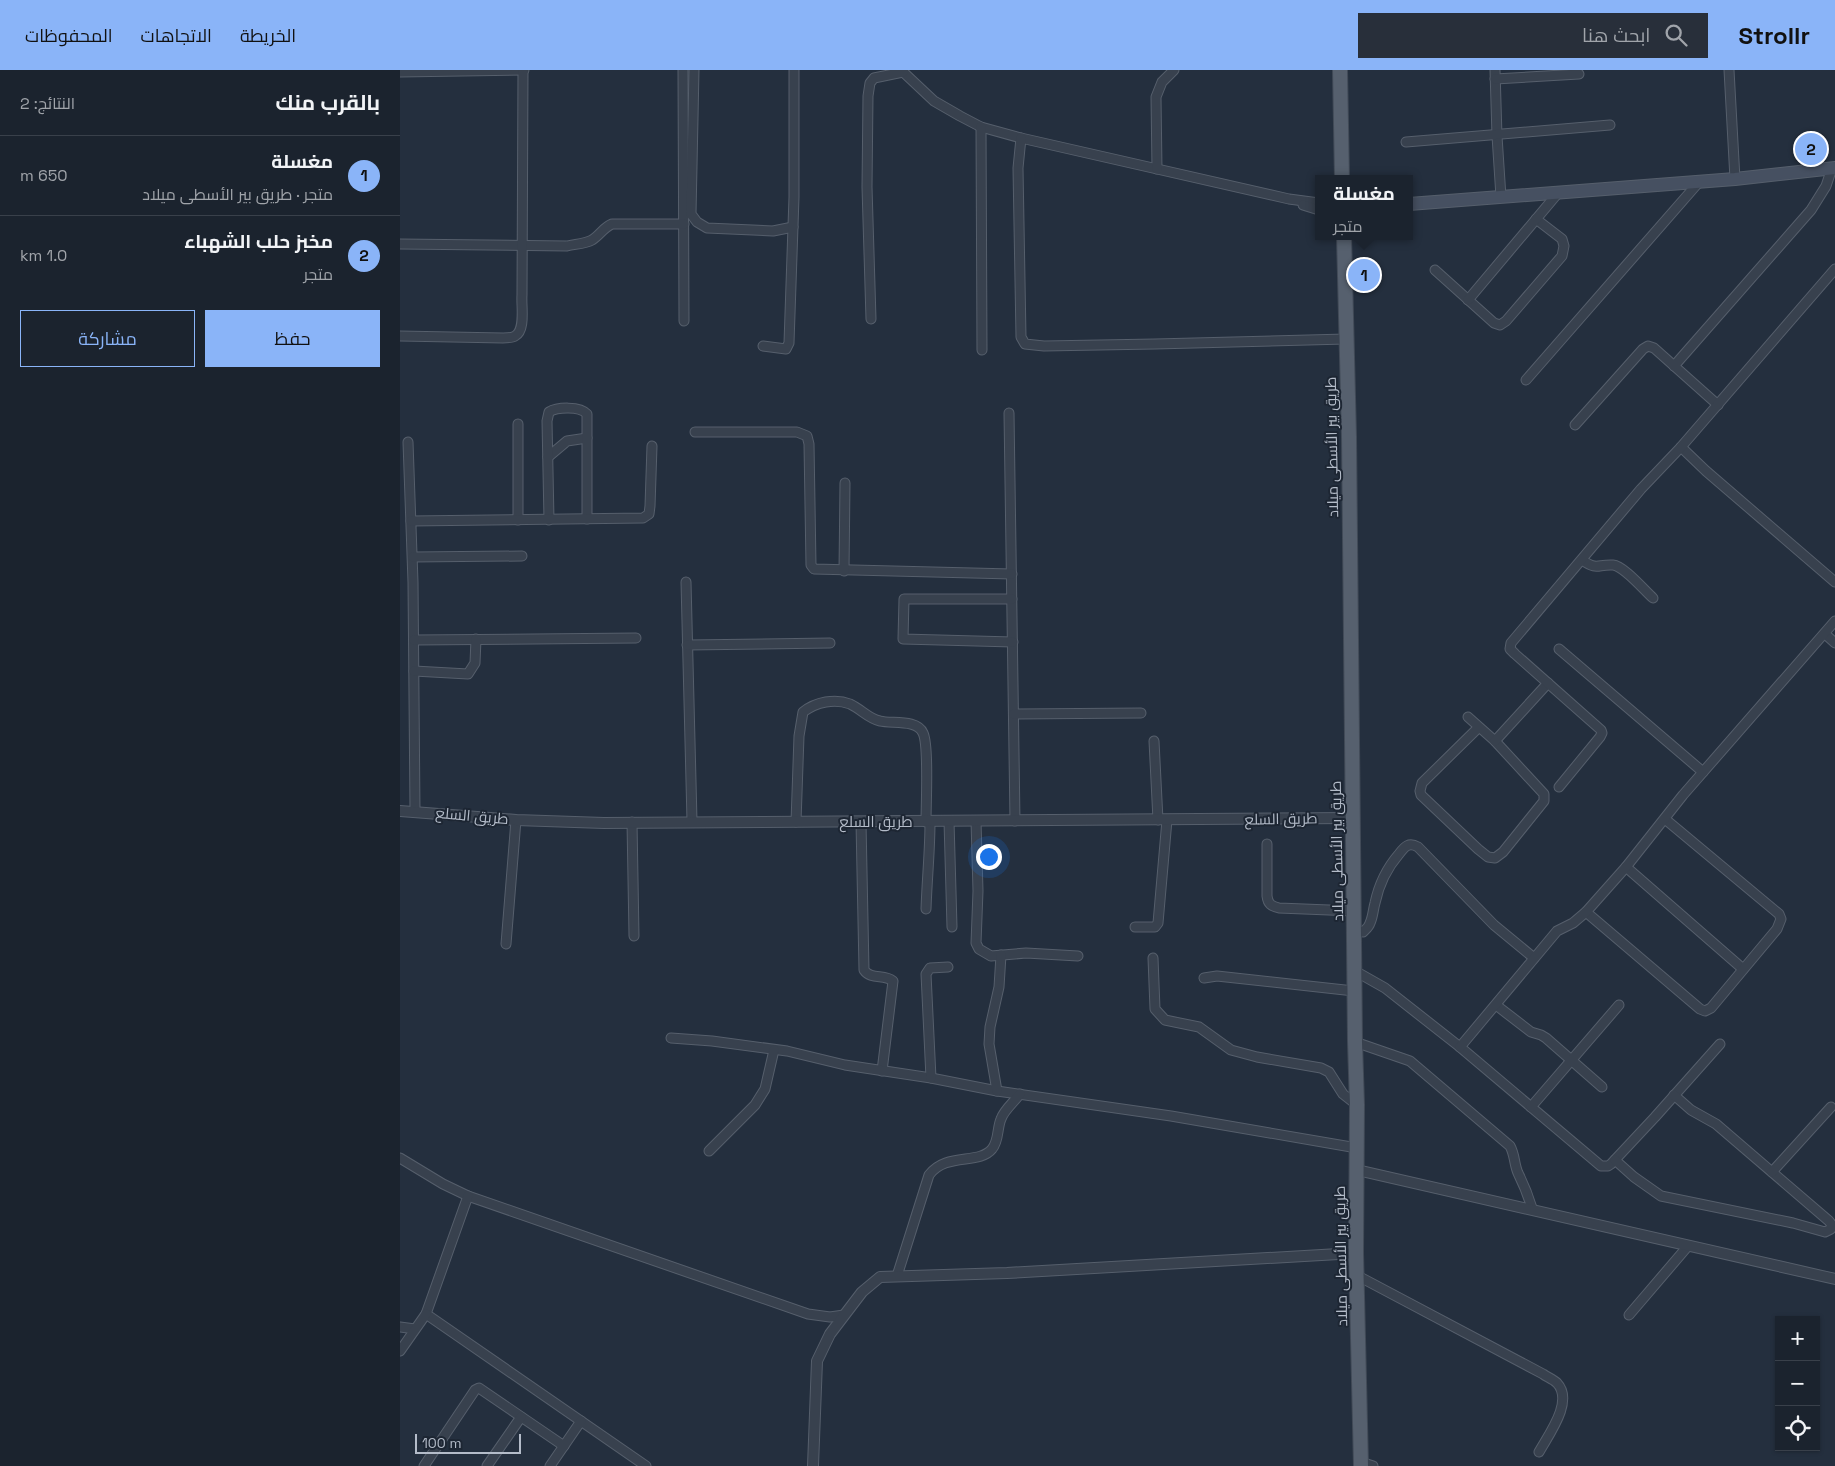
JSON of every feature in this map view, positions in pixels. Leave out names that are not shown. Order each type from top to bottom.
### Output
[{"type":"main road","points":[[1340,70],[1342,175]]},
{"type":"main road","points":[[1413,204],[1735,179],[1834,168]]},
{"type":"main road","name":"طريق بير الأسطى ميلاد","points":[[1344,240],[1349,437],[1354,991],[1357,1105],[1356,1253],[1365,1465]]},
{"type":"street","points":[[400,72],[524,70],[521,326],[515,336],[490,339],[400,336]]},
{"type":"street","points":[[683,70],[684,320]]},
{"type":"street","points":[[694,70],[691,204],[691,214],[694,219],[702,226],[708,228],[773,231],[793,227]]},
{"type":"street","points":[[763,346],[786,348],[789,343],[793,227],[794,70]]},
{"type":"street","points":[[1157,169],[1156,97],[1162,82],[1174,70]]},
{"type":"street","points":[[1729,70],[1735,179]]},
{"type":"street","points":[[871,319],[868,96],[870,83],[874,78],[902,71],[934,101],[981,127],[1021,138],[1289,199],[1315,202]]},
{"type":"street","points":[[1501,197],[1495,75],[1578,74]]},
{"type":"street","points":[[1406,142],[1497,136],[1610,125]]},
{"type":"street","points":[[981,127],[982,350]]},
{"type":"street","points":[[1021,138],[1018,168],[1021,337],[1025,344],[1044,346],[1346,340]]},
{"type":"street","points":[[1674,366],[1811,210],[1826,186],[1834,168]]},
{"type":"street","points":[[1526,380],[1699,182]]},
{"type":"street","points":[[1468,300],[1558,193]]},
{"type":"street","points":[[1289,199],[1315,209]]},
{"type":"street","points":[[1435,270],[1494,323],[1500,325],[1506,321],[1562,256],[1564,246],[1562,239],[1536,219]]},
{"type":"street","points":[[400,244],[567,246],[586,243],[612,224],[684,224]]},
{"type":"street","points":[[1560,787],[1602,733],[1598,726],[1510,649],[1511,642],[1642,489],[1835,270]]},
{"type":"street","points":[[1575,425],[1648,346],[1654,348],[1718,405]]},
{"type":"street","points":[[549,520],[547,421],[549,412],[554,409],[585,411],[587,414],[587,519]]},
{"type":"street","points":[[1009,413],[1015,821]]},
{"type":"street","points":[[518,424],[518,520]]},
{"type":"street","points":[[695,432],[797,432],[807,436],[809,444],[811,565],[814,569],[1012,574]]},
{"type":"street","points":[[548,457],[567,441],[587,438]]},
{"type":"street","points":[[408,442],[413,557],[415,811]]},
{"type":"street","points":[[411,521],[643,518],[649,514],[652,446]]},
{"type":"street","points":[[1681,447],[1706,471],[1835,582]]},
{"type":"street","points":[[844,571],[845,483]]},
{"type":"street","points":[[413,557],[522,556]]},
{"type":"street","points":[[1582,560],[1595,567],[1613,565],[1622,569],[1653,598]]},
{"type":"street","points":[[686,582],[692,821]]},
{"type":"street","points":[[1012,599],[904,598],[903,638],[1013,642]]},
{"type":"street","points":[[1460,1046],[1558,931],[1573,923],[1586,912],[1626,867],[1703,772],[1835,621]]},
{"type":"street","points":[[1825,634],[1835,643]]},
{"type":"street","points":[[414,640],[636,638]]},
{"type":"street","points":[[414,671],[468,674],[475,663],[476,639]]},
{"type":"street","points":[[687,645],[830,643]]},
{"type":"street","points":[[1559,648],[1703,772]]},
{"type":"street","points":[[1495,742],[1548,683]]},
{"type":"street","points":[[796,822],[801,719],[803,712],[808,708],[824,702],[850,704],[873,719],[917,727],[923,733],[926,747],[930,852],[926,909]]},
{"type":"street","points":[[1014,714],[1141,713]]},
{"type":"street","points":[[1468,717],[1479,727],[1495,742],[1542,790],[1544,797],[1544,801],[1503,852],[1495,858],[1488,857],[1478,849],[1421,795],[1420,791],[1422,783],[1479,727]]},
{"type":"street","points":[[1135,927],[1154,927],[1158,923],[1162,820],[1154,741]]},
{"type":"street","name":"طريق السلع","points":[[400,811],[516,820],[632,822],[949,822],[1353,818]]},
{"type":"street","points":[[1586,912],[1700,1009],[1705,1011],[1711,1008],[1781,923],[1781,919],[1779,914],[1665,819]]},
{"type":"street","points":[[506,944],[516,820]]},
{"type":"street","points":[[976,821],[978,891],[976,943],[979,950],[991,956],[1026,953],[1078,956]]},
{"type":"street","points":[[632,822],[634,936]]},
{"type":"street","points":[[861,822],[864,970],[869,975],[888,978],[893,981],[882,1071]]},
{"type":"street","points":[[949,822],[952,927]]},
{"type":"street","points":[[1267,844],[1266,896],[1271,906],[1279,908],[1354,911]]},
{"type":"street","points":[[1354,930],[1363,932],[1367,929],[1380,884],[1390,864],[1405,847],[1409,844],[1414,844],[1494,925],[1534,958]]},
{"type":"street","points":[[1626,867],[1743,968]]},
{"type":"street","points":[[998,1091],[989,1044],[990,1027],[999,987],[1001,955]]},
{"type":"street","points":[[1153,958],[1155,1008],[1165,1020],[1199,1028],[1232,1050],[1257,1057],[1321,1068],[1329,1072],[1343,1094],[1357,1105]]},
{"type":"street","points":[[931,1078],[926,974],[930,968],[948,967]]},
{"type":"street","points":[[1354,972],[1385,988],[1460,1046],[1601,1166],[1608,1166],[1615,1160],[1720,1044]]},
{"type":"street","points":[[1204,978],[1217,976],[1354,991]]},
{"type":"street","points":[[1496,1005],[1531,1032],[1541,1034],[1602,1087]]},
{"type":"street","points":[[1532,1107],[1620,1005]]},
{"type":"street","points":[[671,1038],[712,1041],[774,1050],[845,1065],[931,1078],[998,1091],[1171,1116],[1357,1148]]},
{"type":"street","points":[[1355,1042],[1410,1061],[1510,1146],[1515,1155],[1518,1173],[1527,1191],[1532,1208]]},
{"type":"street","points":[[709,1151],[755,1105],[765,1089],[774,1050]]},
{"type":"street","points":[[897,1276],[929,1175],[934,1168],[944,1162],[983,1155],[992,1150],[1003,1114],[1020,1094]]},
{"type":"street","points":[[1615,1160],[1634,1177],[1661,1196],[1793,1223],[1825,1232],[1831,1229],[1833,1225],[1716,1124],[1691,1110],[1674,1095]]},
{"type":"street","points":[[1772,1172],[1831,1107]]},
{"type":"street","points":[[400,1158],[443,1184],[468,1196],[808,1314],[830,1317],[844,1315]]},
{"type":"street","points":[[1357,1170],[1532,1208],[1609,1228],[1835,1279]]},
{"type":"street","points":[[400,1351],[426,1314],[468,1196]]},
{"type":"street","points":[[1629,1315],[1688,1246]]},
{"type":"street","points":[[813,1466],[817,1361],[830,1334],[844,1315],[869,1284],[880,1277],[1007,1274],[1356,1253]]},
{"type":"street","points":[[1358,1276],[1557,1383],[1564,1394],[1563,1406],[1539,1452]]},
{"type":"street","points":[[426,1314],[646,1466]]},
{"type":"street","points":[[400,1327],[415,1329]]},
{"type":"street","points":[[424,1466],[475,1390],[479,1388],[564,1446]]},
{"type":"street","points":[[487,1466],[521,1417]]},
{"type":"street","points":[[550,1466],[581,1421]]},
{"type":"place","name":"مخبز حلب الشهباء","points":[[1811,149]]},
{"type":"place","name":"مغسلة","points":[[1364,275]]}]
